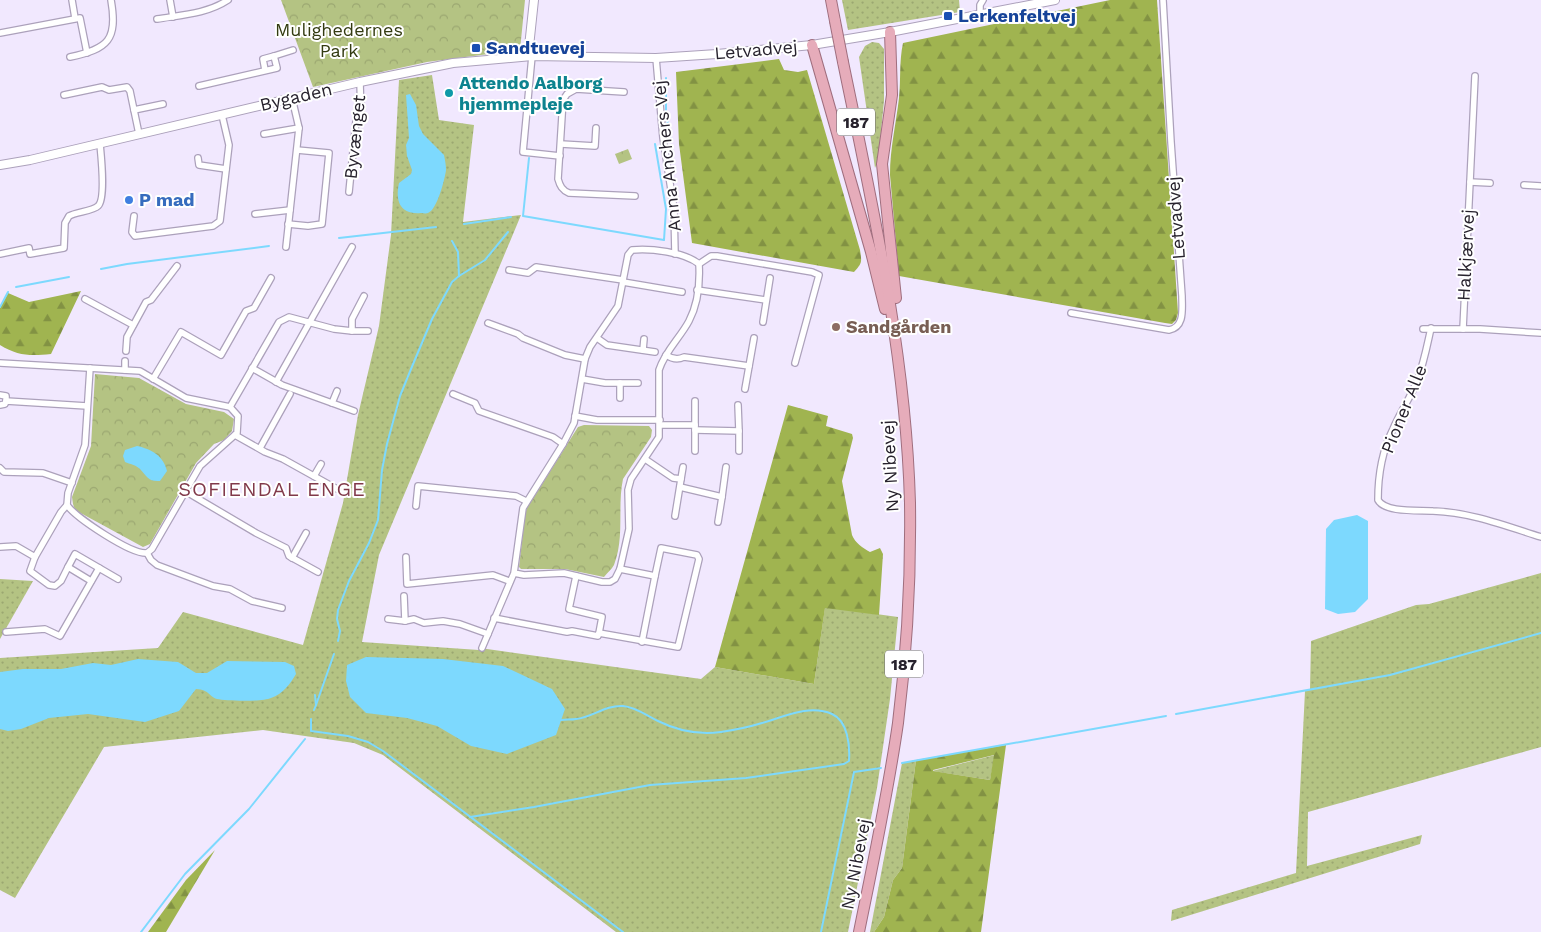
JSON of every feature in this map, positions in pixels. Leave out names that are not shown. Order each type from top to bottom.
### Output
[{"type":"highway","name":"Ny Nibevej","points":[[831,0],[886,280],[896,342],[906,429],[910,502],[910,568],[906,645],[898,724],[859,932]]},
{"type":"highway","points":[[890,32],[892,95],[882,164],[898,318],[896,342]]},
{"type":"highway","points":[[812,45],[875,267],[902,392]]},
{"type":"street","points":[[72,0],[75,18]]},
{"type":"street","points":[[70,56],[88,53],[107,44],[110,37],[113,10],[111,0]]},
{"type":"street","points":[[170,0],[173,16]]},
{"type":"street","points":[[157,19],[206,11],[228,0]]},
{"type":"street","points":[[534,0],[523,152],[560,156]]},
{"type":"street","points":[[980,15],[980,5],[983,0]]},
{"type":"street","name":"Letvadvej","points":[[453,63],[530,56],[656,58],[812,45],[1055,0]]},
{"type":"street","name":"Letvadvej","points":[[1071,313],[1169,330],[1179,325],[1182,319],[1163,0]]},
{"type":"street","points":[[0,33],[80,18],[88,53]]},
{"type":"street","points":[[274,56],[293,50]]},
{"type":"street","name":"Bygaden","points":[[199,86],[277,68],[274,56],[263,59],[265,70]]},
{"type":"street","name":"Anna Anchers Vej","points":[[656,58],[663,138],[674,209],[675,254]]},
{"type":"street","name":"Bygaden","points":[[0,165],[14,164],[360,82],[453,63]]},
{"type":"street","name":"Halkjærvej","points":[[1463,329],[1475,76]]},
{"type":"street","name":"Byvænget","points":[[349,192],[356,121],[360,117],[360,82]]},
{"type":"street","points":[[64,94],[102,87],[109,90],[127,87],[130,91],[139,134]]},
{"type":"street","points":[[624,92],[576,90],[567,94],[563,100],[558,179],[564,190],[570,193],[635,196]]},
{"type":"street","points":[[286,247],[299,128],[292,98]]},
{"type":"street","points":[[134,110],[163,104]]},
{"type":"street","points":[[134,216],[132,232],[135,236],[212,226],[220,221],[229,145],[222,115]]},
{"type":"street","points":[[264,134],[299,128]]},
{"type":"street","points":[[561,144],[594,146],[596,128]]},
{"type":"street","points":[[0,254],[29,248],[30,254],[64,248],[65,223],[68,216],[96,208],[101,202],[100,144]]},
{"type":"street","points":[[288,224],[308,226],[322,224],[329,152],[297,150]]},
{"type":"street","points":[[198,158],[199,165],[226,169]]},
{"type":"street","points":[[1470,182],[1490,183]]},
{"type":"street","points":[[1524,185],[1541,186]]},
{"type":"street","points":[[255,214],[290,210]]},
{"type":"street","points":[[276,382],[352,247]]},
{"type":"street","name":"Anna Anchers Vej","points":[[482,648],[514,573],[520,516],[526,501],[563,444],[574,423],[585,360],[590,347],[618,306],[628,255],[632,250],[641,249],[692,258],[699,264]]},
{"type":"street","points":[[514,573],[524,575],[564,573],[610,582],[615,578],[620,569],[628,529],[628,490],[631,479],[659,437],[659,370],[661,361],[689,321],[694,308],[699,264],[711,256],[717,256],[816,273],[819,278],[795,363]]},
{"type":"street","points":[[126,351],[127,337],[146,302],[151,300],[177,266]]},
{"type":"street","points":[[509,270],[528,273],[536,267],[682,292]]},
{"type":"street","points":[[153,379],[181,332],[221,355],[246,311],[254,308],[271,278]]},
{"type":"street","points":[[763,322],[770,278]]},
{"type":"street","points":[[697,290],[766,300]]},
{"type":"street","points":[[352,331],[352,319],[364,296]]},
{"type":"street","points":[[85,299],[133,325]]},
{"type":"street","points":[[230,407],[279,322],[289,317],[334,329],[368,331]]},
{"type":"street","points":[[488,322],[565,355],[585,360]]},
{"type":"street","name":"Pioner Alle","points":[[1431,328],[1426,356],[1417,382],[1392,429],[1386,445],[1378,480],[1378,500],[1384,506],[1397,509],[1443,511],[1466,515],[1541,537]]},
{"type":"street","points":[[1423,329],[1541,332]]},
{"type":"street","points":[[597,338],[608,344],[655,352]]},
{"type":"street","points":[[745,389],[754,338]]},
{"type":"street","points":[[642,350],[644,339]]},
{"type":"street","points":[[666,354],[670,358],[680,359],[684,357],[749,366]]},
{"type":"street","points":[[125,361],[125,370]]},
{"type":"street","points":[[0,363],[140,371],[186,398],[230,407],[238,416],[235,435],[200,466],[152,549],[147,553],[136,552],[97,530],[72,513],[67,505]]},
{"type":"street","points":[[90,368],[85,445],[68,492],[67,505],[30,565],[30,571],[49,585],[55,586],[61,581],[75,554],[118,579]]},
{"type":"street","points":[[252,368],[276,382],[354,411]]},
{"type":"street","points":[[582,379],[605,384],[638,383]]},
{"type":"street","points":[[620,383],[620,398]]},
{"type":"street","points":[[332,403],[337,391]]},
{"type":"street","points":[[260,448],[290,394]]},
{"type":"street","points":[[453,394],[475,403],[479,411],[553,437],[563,444]]},
{"type":"street","points":[[0,395],[6,396],[6,401]]},
{"type":"street","points":[[0,405],[5,404],[6,401],[87,406]]},
{"type":"street","points":[[695,401],[695,451]]},
{"type":"street","points":[[738,404],[739,451]]},
{"type":"street","points":[[575,416],[597,420],[660,423],[739,431]]},
{"type":"street","points":[[235,435],[337,489]]},
{"type":"street","points":[[645,459],[673,478],[681,479]]},
{"type":"street","points":[[314,476],[321,464]]},
{"type":"street","points":[[675,516],[683,467]]},
{"type":"street","points":[[718,522],[726,467]]},
{"type":"street","points":[[1,472],[43,473],[72,483]]},
{"type":"street","points":[[416,506],[418,486],[516,496],[526,501]]},
{"type":"street","points":[[680,487],[722,496]]},
{"type":"street","points":[[185,491],[256,533],[286,548],[292,558],[318,572]]},
{"type":"street","points":[[292,558],[306,533]]},
{"type":"street","points":[[0,547],[16,546],[35,557]]},
{"type":"street","points":[[494,618],[567,632],[572,631],[598,636],[599,633],[642,642],[646,641],[678,647],[698,559],[697,555],[661,548],[642,642]]},
{"type":"street","points":[[147,553],[157,565],[213,586],[230,589],[252,601],[282,608]]},
{"type":"street","points":[[406,557],[407,584],[493,575],[509,581]]},
{"type":"street","points":[[68,567],[91,581]]},
{"type":"street","points":[[6,632],[45,629],[60,636],[99,568]]},
{"type":"street","points":[[620,569],[655,576]]},
{"type":"street","points":[[576,576],[569,609],[602,617],[599,633]]},
{"type":"street","points":[[404,596],[405,620]]},
{"type":"street","points":[[388,618],[424,622],[443,621],[460,624],[488,634]]},
{"type":"green space","name":"Mulighedernes Park","points":[[281,0],[525,0],[520,50],[427,62],[313,87]]},
{"type":"green space","points":[[842,0],[959,0],[960,12],[848,30]]},
{"type":"green space","points":[[1110,0],[1157,0],[1178,313],[1176,320],[1172,324],[1165,323],[899,276],[890,165],[899,98],[903,43]]},
{"type":"green space","points":[[872,42],[879,43],[884,49],[884,101],[878,161],[875,168],[859,57],[865,46]]},
{"type":"green space","points":[[779,59],[784,70],[798,72],[807,70],[860,250],[861,262],[854,272],[692,243],[679,144],[676,72]]},
{"type":"green space","points":[[432,75],[439,120],[474,125],[463,222],[521,215],[379,555],[362,642],[479,650],[480,648],[701,679],[715,667],[814,684],[825,607],[898,617],[890,699],[877,788],[848,932],[616,932],[383,755],[354,743],[263,730],[104,747],[15,898],[0,890],[0,658],[158,648],[183,612],[303,645],[343,503],[358,415],[379,326],[391,235],[399,80]]},
{"type":"green space","points":[[628,149],[632,159],[619,164],[615,154]]},
{"type":"green space","points":[[81,291],[51,354],[24,354],[0,345],[0,308],[8,293],[29,302]]},
{"type":"green space","points":[[95,374],[139,378],[186,404],[224,412],[234,419],[232,431],[224,440],[214,444],[196,463],[150,544],[143,547],[75,510],[73,504],[72,497],[91,446]]},
{"type":"green space","points":[[788,405],[828,416],[826,426],[852,434],[853,438],[842,481],[852,535],[857,543],[870,552],[880,548],[883,554],[879,615],[825,608],[814,684],[715,667]]},
{"type":"green space","points":[[584,425],[649,426],[652,430],[651,437],[623,479],[619,544],[614,565],[604,577],[565,569],[521,569],[519,567],[527,508],[578,427]]},
{"type":"green space","points":[[1541,573],[1541,747],[1308,812],[1307,866],[1422,835],[1420,844],[1171,921],[1172,910],[1296,873],[1305,691],[1310,690],[1311,641],[1416,605],[1429,604]]},
{"type":"green space","points":[[0,579],[33,581],[0,639]]},
{"type":"green space","points":[[1006,745],[981,932],[874,932],[884,917],[893,880],[902,868],[916,760]],"holes":[[[994,755],[990,780],[933,771],[933,770]]]},
{"type":"green space","points":[[995,755],[990,780],[932,771]]},
{"type":"green space","points":[[916,760],[902,868],[893,880],[884,917],[874,932],[870,932],[902,763]]},
{"type":"green space","points":[[215,850],[166,932],[148,932],[186,880]]},
{"type":"water","points":[[410,94],[416,105],[419,126],[423,134],[444,155],[446,170],[440,194],[428,213],[408,212],[401,206],[398,196],[399,183],[411,174],[412,170],[407,156],[406,145],[409,138],[406,95]]},
{"type":"water","points":[[137,446],[152,451],[163,461],[167,471],[160,481],[150,479],[138,468],[125,462],[123,456],[125,450]]},
{"type":"water","points":[[1357,515],[1368,521],[1368,599],[1355,612],[1338,614],[1325,609],[1326,529],[1334,520]]},
{"type":"water","points":[[366,657],[443,659],[503,666],[552,689],[565,709],[556,735],[507,754],[471,746],[437,726],[407,718],[366,713],[350,697],[346,681],[347,665]]},
{"type":"water","points":[[138,659],[178,662],[196,673],[207,673],[227,661],[285,662],[294,666],[296,674],[283,691],[275,696],[260,700],[222,700],[196,689],[179,711],[145,722],[88,714],[49,718],[21,729],[8,731],[0,729],[0,672],[23,669],[61,669],[93,663],[111,665]]},
{"type":"waterway","points":[[666,78],[666,113],[671,142]]},
{"type":"waterway","points":[[529,158],[523,216],[664,240],[666,209],[655,144]]},
{"type":"waterway","points":[[464,224],[511,217]]},
{"type":"waterway","points":[[339,238],[436,227]]},
{"type":"waterway","points":[[338,641],[340,631],[337,619],[338,610],[349,581],[369,543],[378,520],[382,470],[387,444],[400,396],[411,369],[432,319],[452,282],[485,260],[508,232]]},
{"type":"waterway","points":[[452,241],[458,252],[459,276]]},
{"type":"waterway","points":[[101,269],[269,246]]},
{"type":"waterway","points":[[16,287],[69,277]]},
{"type":"waterway","points":[[0,307],[8,292]]},
{"type":"waterway","points":[[1176,714],[1390,675],[1541,633]]},
{"type":"waterway","points":[[316,705],[334,654]]},
{"type":"waterway","points":[[314,710],[316,705],[315,695]]},
{"type":"waterway","points":[[470,817],[650,785],[746,778],[844,764],[849,761],[847,734],[842,722],[832,714],[823,711],[797,712],[747,727],[713,733],[689,731],[673,727],[637,710],[623,706],[610,707],[582,718],[561,720]]},
{"type":"waterway","points":[[902,763],[1166,716]]},
{"type":"waterway","points":[[311,719],[311,731],[348,736],[368,742],[383,751],[623,932]]},
{"type":"waterway","points":[[141,932],[185,874],[249,809],[305,739]]},
{"type":"waterway","points":[[821,932],[854,772],[881,768]]},
{"type":"place","name":"Lerkenfeltvej","points":[[948,16]]},
{"type":"place","name":"Sandtuevej","points":[[476,48]]},
{"type":"place","name":"Attendo Aalborg hjemmepleje","points":[[449,93]]},
{"type":"place","name":"P mad","points":[[129,200]]},
{"type":"place","name":"Sandgården","points":[[836,327]]},
{"type":"district","name":"SOFIENDAL ENGE","points":[[272,489]]}]
